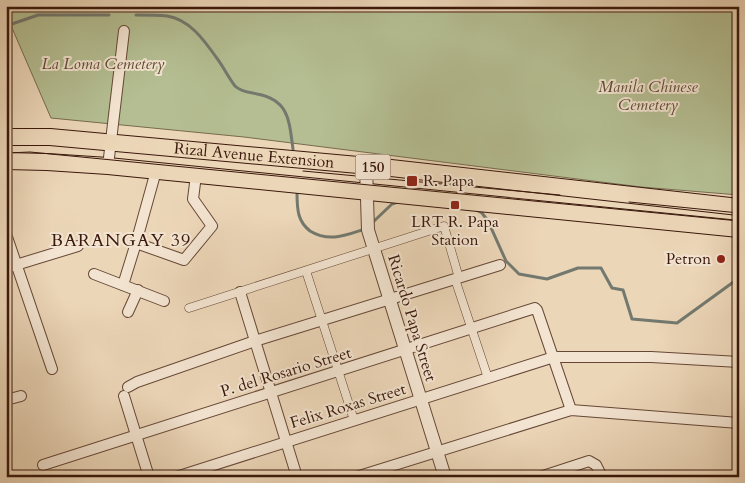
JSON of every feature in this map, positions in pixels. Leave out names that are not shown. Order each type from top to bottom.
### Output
[{"type":"main road","name":"Rizal Avenue Extension","points":[[6,137],[50,137],[366,166],[739,207]]},
{"type":"main road","name":"Rizal Avenue Extension","points":[[6,161],[108,166],[739,229]]},
{"type":"street","points":[[108,166],[124,31]]},
{"type":"street","name":"Ricardo Papa Street","points":[[366,166],[368,230],[444,477]]},
{"type":"street","points":[[123,285],[156,171]]},
{"type":"street","points":[[136,243],[184,260],[212,226],[193,199],[196,175]]},
{"type":"street","points":[[188,308],[374,250],[444,226],[457,278],[488,378]]},
{"type":"street","points":[[6,234],[11,266],[52,369]]},
{"type":"street","points":[[11,266],[78,246]]},
{"type":"street","points":[[149,477],[136,435],[126,392],[137,382],[255,341],[500,265]]},
{"type":"street","points":[[306,271],[354,420]]},
{"type":"street","points":[[94,274],[164,301]]},
{"type":"street","points":[[128,312],[138,290]]},
{"type":"street","points":[[240,292],[297,477]]},
{"type":"street","name":"P. del Rosario Street","points":[[43,465],[532,309],[537,310],[554,357]]},
{"type":"street","points":[[554,357],[571,410]]},
{"type":"street","name":"Felix Roxas Street","points":[[176,477],[554,357],[651,357],[739,362]]},
{"type":"street","points":[[6,400],[21,396]]},
{"type":"street","points":[[356,477],[571,410],[739,424]]},
{"type":"street","points":[[540,477],[585,461],[593,462],[602,477]]},
{"type":"green space","name":"Manila Chinese Cemetery","points":[[6,6],[739,6],[739,195],[641,187],[244,137],[51,118],[9,21],[6,20]]},
{"type":"waterway","points":[[6,26],[38,15],[109,15]]},
{"type":"waterway","points":[[136,15],[175,18],[195,31],[219,60],[237,88],[268,97],[281,106],[288,120],[293,149]]},
{"type":"waterway","points":[[297,192],[297,207],[300,218],[310,231],[323,236],[336,237],[362,230]]},
{"type":"waterway","points":[[372,223],[392,204],[398,202]]},
{"type":"waterway","points":[[476,210],[482,213],[488,221],[506,261],[519,274],[547,279],[578,268],[601,268],[612,288],[623,290],[632,319],[677,323],[739,278]]},
{"type":"tram line","points":[[6,153],[30,152],[739,221]]},
{"type":"tram line","points":[[303,171],[560,195]]},
{"type":"tram line","points":[[629,202],[739,213]]},
{"type":"place","name":"R. Papa","points":[[412,181]]},
{"type":"place","name":"LRT R. Papa Station","points":[[455,205]]},
{"type":"place","name":"Petron","points":[[721,259]]},
{"type":"district","name":"BARANGAY 39","points":[[121,240]]},
{"type":"park label","name":"La Loma Cemetery","points":[[103,64]]}]
